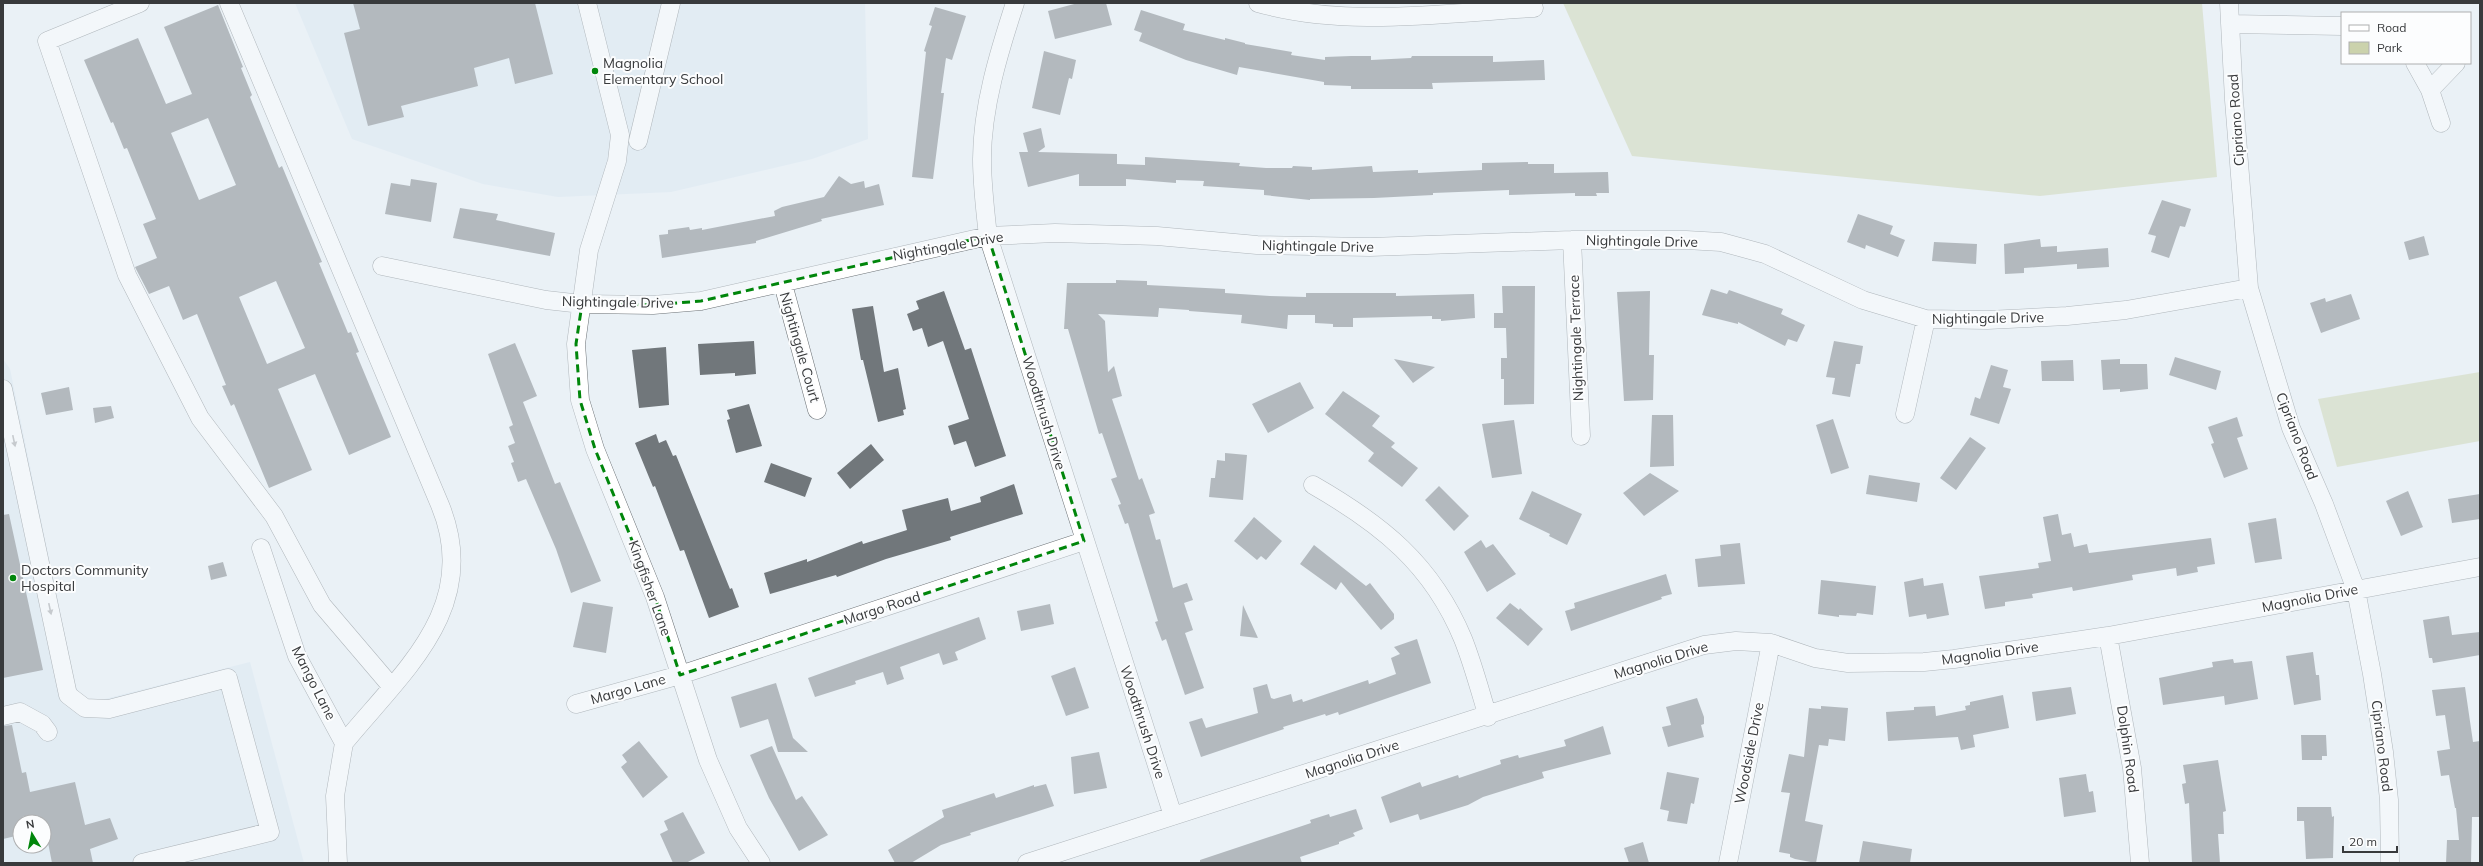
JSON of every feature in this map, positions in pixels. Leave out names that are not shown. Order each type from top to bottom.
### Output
[{"type":"street","points":[[140,3],[47,41],[127,275],[200,418],[274,516],[322,605],[391,686]]},
{"type":"street","points":[[229,3],[440,504],[450,537],[452,560],[444,606],[422,651],[344,743],[335,796],[338,863]]},
{"type":"street","name":"Kingfisher Lane","points":[[587,3],[620,135],[617,161],[589,250],[576,344],[580,400],[595,450],[655,597],[708,760],[738,828],[760,863]]},
{"type":"street","points":[[638,141],[671,3]]},
{"type":"street","name":"Woodthrush Drive","points":[[1015,3],[994,75],[985,124],[982,158],[988,236],[1084,541],[1173,816]]},
{"type":"street","points":[[1258,3],[1311,15],[1363,10],[1534,8]]},
{"type":"street","name":"Cipriano Road","points":[[2229,3],[2249,288],[2291,428],[2324,504],[2356,590],[2372,674],[2384,752],[2389,800],[2390,863]]},
{"type":"street","points":[[2230,24],[2341,26]]},
{"type":"street","points":[[2416,64],[2430,90],[2441,123]]},
{"type":"street","points":[[2430,90],[2455,64]]},
{"type":"street","name":"Nightingale Drive","points":[[382,266],[546,300],[582,304],[653,305],[701,301],[783,284],[879,259],[988,236],[1055,233],[1157,236],[1257,245],[1370,247],[1572,240],[1686,240],[1721,242],[1765,254],[1863,300],[1926,319],[1987,320],[2067,316],[2133,309],[2249,288]]},
{"type":"street","name":"Nightingale Terrace","points":[[1572,240],[1580,436]]},
{"type":"street","name":"Nightingale Court","points":[[783,284],[818,410]]},
{"type":"street","points":[[1905,414],[1926,319]]},
{"type":"street","points":[[3,389],[68,695],[85,708],[109,709],[228,678],[270,832],[142,863]]},
{"type":"street","points":[[1313,485],[1380,527],[1402,547],[1428,577],[1462,638],[1488,717]]},
{"type":"street","name":"Margo Road","points":[[680,675],[1084,541]]},
{"type":"street","name":"Mango Lane","points":[[261,548],[297,656],[344,743]]},
{"type":"street","name":"Magnolia Drive","points":[[1027,863],[1488,717],[1697,647],[1736,641],[1771,643],[1815,658],[1848,663],[1924,662],[2108,636],[2480,567]]},
{"type":"street","name":"Dolphin Road","points":[[2108,636],[2132,768],[2140,863]]},
{"type":"street","name":"Woodside Drive","points":[[1728,863],[1771,643]]},
{"type":"street","name":"Margo Lane","points":[[576,704],[680,675]]},
{"type":"street","points":[[3,716],[20,712],[42,724],[48,732]]},
{"type":"highlighted area","points":[[988,236],[1084,541],[680,675],[655,597],[595,449],[580,400],[576,344],[582,304],[653,305],[701,301]]},
{"type":"shaded area","name":"Magnolia Elementary School","points":[[295,3],[865,3],[868,139],[812,159],[671,192],[558,197],[483,184],[352,139]]},
{"type":"shaded area","points":[[3,359],[10,369],[75,685],[81,696],[89,701],[97,701],[250,662],[304,863],[3,863]]},
{"type":"green space","points":[[1563,3],[2202,3],[2217,177],[2040,196],[1632,156]]},
{"type":"green space","points":[[2480,372],[2480,441],[2337,467],[2318,399]]},
{"type":"building","points":[[353,3],[535,3],[553,74],[515,84],[509,58],[474,68],[478,86],[401,106],[404,117],[368,126],[344,33],[360,29]]},
{"type":"building","points":[[1078,3],[1106,3],[1112,25],[1055,39],[1048,11]]},
{"type":"building","points":[[218,5],[243,67],[241,68],[252,95],[250,97],[279,168],[282,166],[322,262],[319,263],[348,333],[351,332],[359,352],[356,353],[391,437],[349,455],[315,374],[278,389],[312,470],[269,488],[234,404],[231,406],[222,386],[226,385],[197,314],[183,320],[169,286],[149,294],[135,267],[157,258],[143,224],[156,219],[127,148],[124,149],[113,122],[111,123],[84,60],[138,38],[166,104],[192,94],[164,27]],"holes":[[[208,118],[236,185],[199,200],[171,133]],[[276,281],[305,348],[267,364],[239,297]]]},
{"type":"building","points":[[935,7],[966,16],[952,60],[946,58],[941,93],[944,93],[933,179],[912,177],[926,52],[924,51],[932,26],[929,25]]},
{"type":"building","points":[[1141,10],[1185,24],[1183,30],[1225,40],[1225,38],[1245,44],[1292,52],[1291,55],[1325,60],[1325,57],[1351,56],[1371,56],[1371,60],[1411,58],[1412,56],[1493,56],[1493,62],[1544,60],[1545,80],[1432,83],[1433,89],[1351,89],[1351,86],[1324,85],[1324,82],[1239,67],[1237,75],[1186,60],[1139,41],[1142,33],[1134,30]]},
{"type":"building","points":[[1044,51],[1076,60],[1072,79],[1069,78],[1060,115],[1032,108]]},
{"type":"building","points":[[1041,128],[1045,147],[1038,152],[1117,154],[1117,164],[1145,165],[1145,157],[1240,163],[1239,166],[1266,168],[1292,168],[1293,166],[1312,167],[1312,170],[1372,166],[1373,172],[1418,170],[1418,173],[1482,170],[1482,163],[1528,162],[1528,164],[1554,164],[1554,173],[1608,172],[1609,193],[1596,193],[1597,196],[1575,196],[1575,193],[1509,195],[1509,190],[1433,193],[1433,195],[1374,198],[1310,200],[1264,195],[1264,190],[1203,186],[1204,181],[1176,180],[1176,183],[1126,179],[1126,186],[1079,186],[1079,174],[1028,187],[1019,152],[1028,152],[1023,133]]},
{"type":"building","points":[[839,176],[851,184],[864,181],[865,188],[879,184],[884,205],[821,219],[822,221],[756,241],[756,243],[662,258],[659,235],[668,234],[668,230],[689,227],[690,230],[702,228],[702,230],[775,216],[774,211],[782,207],[824,197]]},
{"type":"building","points":[[411,179],[437,183],[431,222],[385,214],[391,183],[410,186]]},
{"type":"building","points":[[2162,200],[2191,209],[2185,227],[2180,226],[2169,258],[2151,252],[2156,236],[2148,234]]},
{"type":"building","points":[[460,208],[498,214],[496,220],[555,233],[550,256],[453,238]]},
{"type":"building","points":[[1858,214],[1893,226],[1890,234],[1905,240],[1898,257],[1866,245],[1865,249],[1847,242]]},
{"type":"building","points":[[2424,236],[2429,255],[2409,260],[2404,242]]},
{"type":"building","points":[[2040,239],[2041,247],[2057,246],[2057,252],[2108,248],[2109,267],[2077,269],[2077,264],[2024,268],[2024,273],[2005,274],[2004,244]]},
{"type":"building","points":[[1934,242],[1977,244],[1976,264],[1932,261]]},
{"type":"building","points":[[1116,280],[1147,281],[1147,285],[1225,289],[1225,293],[1270,296],[1306,297],[1306,293],[1396,293],[1396,296],[1474,294],[1475,318],[1441,321],[1441,319],[1432,319],[1432,316],[1353,318],[1353,327],[1333,327],[1333,324],[1315,323],[1315,315],[1288,315],[1287,329],[1241,323],[1242,315],[1189,310],[1159,308],[1158,317],[1098,314],[1105,321],[1108,372],[1114,366],[1122,396],[1112,399],[1139,480],[1142,478],[1155,513],[1149,515],[1156,540],[1160,539],[1173,588],[1187,583],[1193,600],[1184,603],[1193,630],[1185,633],[1204,688],[1185,695],[1166,639],[1162,641],[1155,622],[1158,621],[1128,523],[1125,524],[1118,505],[1121,504],[1111,479],[1117,477],[1102,433],[1099,434],[1068,329],[1064,329],[1067,283],[1116,283]]},
{"type":"building","points":[[1502,286],[1535,286],[1534,404],[1504,405],[1504,379],[1501,379],[1501,358],[1507,358],[1506,328],[1494,328],[1494,313],[1503,313]]},
{"type":"building","points":[[1711,289],[1727,294],[1729,290],[1783,309],[1781,314],[1805,325],[1797,342],[1788,339],[1785,346],[1738,322],[1738,324],[1702,315]]},
{"type":"building","points":[[944,291],[965,350],[971,348],[1006,456],[975,467],[966,441],[954,445],[948,426],[969,419],[943,341],[928,347],[922,328],[913,331],[907,314],[919,309],[916,301]]},
{"type":"building","points":[[1650,291],[1649,355],[1654,355],[1653,400],[1624,401],[1617,292]]},
{"type":"building","points":[[2351,294],[2360,319],[2321,333],[2310,303],[2325,298],[2326,302]]},
{"type":"building","points":[[873,306],[884,372],[898,368],[906,409],[903,410],[904,415],[878,422],[863,360],[861,360],[852,309]]},
{"type":"building","points":[[754,341],[756,374],[735,376],[735,373],[700,375],[698,344]]},
{"type":"building","points":[[1834,341],[1863,346],[1860,364],[1856,364],[1850,397],[1832,394],[1835,378],[1826,377]]},
{"type":"building","points":[[515,343],[537,396],[523,402],[555,484],[560,482],[601,581],[571,593],[556,549],[526,479],[518,482],[511,463],[514,462],[508,446],[515,443],[509,427],[513,425],[488,354]]},
{"type":"building","points":[[666,347],[669,405],[639,408],[632,350]]},
{"type":"building","points":[[2175,357],[2221,371],[2216,390],[2169,375]]},
{"type":"building","points":[[1394,359],[1435,367],[1413,383]]},
{"type":"building","points":[[2120,359],[2120,364],[2147,364],[2148,389],[2120,392],[2120,389],[2103,390],[2101,360]]},
{"type":"building","points":[[2073,360],[2074,381],[2042,381],[2041,361]]},
{"type":"building","points":[[1991,365],[2008,370],[2003,387],[2011,389],[1999,424],[1970,415],[1975,397],[1980,399]]},
{"type":"building","points":[[1300,382],[1314,408],[1268,433],[1252,404]]},
{"type":"building","points":[[69,387],[73,410],[46,415],[41,393]]},
{"type":"building","points":[[1343,391],[1380,416],[1372,426],[1395,443],[1391,447],[1418,468],[1402,487],[1368,461],[1374,453],[1325,414]]},
{"type":"building","points":[[749,404],[762,446],[736,453],[727,420],[730,419],[727,410]]},
{"type":"building","points":[[111,406],[114,418],[95,423],[93,408]]},
{"type":"building","points":[[1652,415],[1673,415],[1674,466],[1650,467]]},
{"type":"building","points":[[2237,417],[2243,436],[2237,438],[2248,469],[2224,478],[2211,444],[2214,443],[2208,427]]},
{"type":"building","points":[[1833,419],[1849,468],[1831,474],[1816,425]]},
{"type":"building","points":[[1514,420],[1522,474],[1492,478],[1482,424]]},
{"type":"building","points":[[656,434],[659,443],[666,440],[673,456],[676,455],[730,589],[732,588],[739,607],[709,618],[684,550],[680,551],[655,486],[653,487],[635,443]]},
{"type":"building","points":[[1970,437],[1986,448],[1956,490],[1940,478]]},
{"type":"building","points":[[871,444],[884,460],[850,489],[837,473]]},
{"type":"building","points":[[1225,453],[1247,455],[1243,500],[1209,497],[1211,478],[1215,478],[1217,460],[1225,461]]},
{"type":"building","points":[[771,463],[812,478],[805,497],[764,482]]},
{"type":"building","points":[[1650,473],[1679,491],[1644,516],[1623,493]]},
{"type":"building","points":[[1869,475],[1920,483],[1917,502],[1866,494]]},
{"type":"building","points":[[1014,484],[1023,514],[950,537],[951,540],[886,559],[837,577],[836,575],[770,594],[764,573],[807,559],[807,562],[862,541],[863,544],[907,530],[902,510],[948,498],[951,511],[981,502],[980,497]]},
{"type":"building","points":[[1439,486],[1469,516],[1454,531],[1425,500]]},
{"type":"building","points":[[1532,491],[1582,514],[1567,545],[1549,536],[1550,534],[1519,519]]},
{"type":"building","points":[[2408,491],[2423,527],[2401,536],[2386,501]]},
{"type":"building","points":[[2480,494],[2480,519],[2452,523],[2448,499]]},
{"type":"building","name":"Doctors Community Hospital","points":[[9,514],[43,670],[3,678],[3,515]]},
{"type":"building","points":[[2058,514],[2062,535],[2071,533],[2074,547],[2087,544],[2089,553],[2211,538],[2215,564],[2197,567],[2198,572],[2177,576],[2176,568],[2132,575],[2133,580],[2073,591],[2072,587],[2032,594],[2033,598],[2005,602],[2005,606],[1985,609],[1979,576],[2039,568],[2038,563],[2051,561],[2043,517]]},
{"type":"building","points":[[1254,517],[1282,541],[1266,560],[1261,556],[1257,560],[1234,541]]},
{"type":"building","points":[[2276,518],[2282,559],[2255,563],[2248,523]]},
{"type":"building","points":[[1481,540],[1486,548],[1493,544],[1516,574],[1487,592],[1464,552]]},
{"type":"building","points":[[1740,543],[1745,584],[1698,587],[1695,559],[1721,556],[1720,545]]},
{"type":"building","points":[[1314,545],[1366,586],[1370,583],[1394,614],[1394,619],[1381,630],[1341,582],[1336,590],[1300,564]]},
{"type":"building","points":[[223,562],[227,576],[211,580],[208,566]]},
{"type":"building","points":[[1666,574],[1672,594],[1661,597],[1662,599],[1571,631],[1565,611],[1575,608],[1574,603]]},
{"type":"building","points":[[1923,578],[1924,586],[1943,583],[1949,615],[1927,619],[1926,614],[1909,617],[1904,582]]},
{"type":"building","points":[[1821,580],[1876,586],[1873,615],[1857,613],[1856,616],[1839,615],[1839,617],[1818,614]]},
{"type":"building","points":[[583,602],[613,607],[606,653],[573,647]]},
{"type":"building","points":[[1510,603],[1519,610],[1520,608],[1543,629],[1528,646],[1496,618]]},
{"type":"building","points":[[1050,604],[1054,624],[1021,631],[1017,611]]},
{"type":"building","points":[[1243,605],[1258,638],[1240,636]]},
{"type":"building","points":[[2449,616],[2452,635],[2480,632],[2480,655],[2433,663],[2432,658],[2429,658],[2423,620]]},
{"type":"building","points":[[979,617],[986,639],[955,652],[958,660],[943,665],[939,653],[900,667],[904,679],[887,685],[883,672],[855,681],[856,684],[815,697],[808,678]]},
{"type":"building","points":[[1417,639],[1431,683],[1339,715],[1338,712],[1326,716],[1325,714],[1283,727],[1284,729],[1201,757],[1189,722],[1202,718],[1206,728],[1258,713],[1253,688],[1267,684],[1271,698],[1274,699],[1291,694],[1293,702],[1302,699],[1303,702],[1368,680],[1369,684],[1396,674],[1391,658],[1400,654],[1394,647]]},
{"type":"building","points":[[2313,652],[2316,675],[2319,675],[2321,700],[2294,705],[2286,656]]},
{"type":"building","points":[[2233,659],[2234,663],[2252,661],[2258,699],[2225,705],[2224,696],[2163,705],[2159,678],[2213,667],[2212,662]]},
{"type":"building","points":[[1075,667],[1089,708],[1066,716],[1051,676]]},
{"type":"building","points":[[776,683],[793,738],[808,752],[778,752],[768,719],[740,728],[731,697]]},
{"type":"building","points":[[2071,687],[2076,714],[2036,721],[2032,692]]},
{"type":"building","points":[[2465,687],[2473,742],[2480,741],[2480,817],[2472,817],[2471,863],[2446,863],[2447,840],[2459,840],[2456,808],[2449,775],[2441,776],[2437,751],[2450,749],[2445,715],[2436,716],[2432,690]]},
{"type":"building","points":[[2003,695],[2009,728],[1973,735],[1975,747],[1961,750],[1958,737],[1888,741],[1886,712],[1914,710],[1914,707],[1935,706],[1936,716],[1966,710],[1965,706],[1970,705],[1970,702]]},
{"type":"building","points":[[1697,698],[1704,717],[1704,724],[1701,725],[1704,737],[1668,747],[1662,727],[1671,725],[1666,707]]},
{"type":"building","points":[[1821,706],[1848,708],[1845,741],[1829,739],[1828,746],[1819,745],[1805,821],[1823,825],[1816,863],[1795,859],[1790,857],[1790,854],[1779,852],[1790,793],[1781,792],[1789,754],[1804,757],[1809,708],[1821,709]]},
{"type":"building","points":[[12,725],[22,773],[26,772],[30,792],[75,782],[85,825],[110,818],[118,839],[90,849],[93,863],[52,863],[50,854],[52,854],[52,814],[12,814],[12,837],[3,839],[3,726]]},
{"type":"building","points":[[1603,726],[1611,754],[1542,772],[1544,778],[1483,797],[1468,805],[1420,820],[1418,814],[1390,823],[1381,797],[1420,782],[1422,787],[1458,775],[1459,778],[1501,764],[1500,760],[1518,755],[1519,758],[1566,746],[1564,740]]},
{"type":"building","points":[[2301,735],[2326,735],[2327,756],[2322,756],[2322,760],[2302,760]]},
{"type":"building","points":[[639,741],[668,777],[643,798],[621,767],[627,762],[622,755]]},
{"type":"building","points":[[772,746],[796,800],[802,796],[828,835],[799,851],[769,798],[750,755]]},
{"type":"building","points":[[1099,752],[1107,788],[1074,794],[1071,757]]},
{"type":"building","points":[[2218,760],[2226,811],[2223,812],[2224,834],[2218,834],[2220,863],[2192,863],[2189,803],[2185,804],[2182,784],[2186,783],[2183,765]]},
{"type":"building","points":[[1667,772],[1699,778],[1694,804],[1691,803],[1687,824],[1667,821],[1669,811],[1660,809]]},
{"type":"building","points":[[2086,774],[2089,792],[2093,791],[2096,812],[2064,817],[2059,778]]},
{"type":"building","points":[[1046,784],[1054,806],[970,833],[971,835],[941,845],[911,863],[895,863],[888,850],[944,817],[942,810],[994,793],[996,798],[1034,785],[1034,787]]},
{"type":"building","points":[[2297,807],[2331,807],[2332,817],[2334,816],[2333,858],[2306,859],[2304,821],[2297,821]]},
{"type":"building","points":[[1356,809],[1363,829],[1353,833],[1355,836],[1339,842],[1339,844],[1300,857],[1302,863],[1200,863],[1200,860],[1311,823],[1310,820],[1329,814],[1330,817]]},
{"type":"building","points":[[683,812],[705,853],[686,863],[673,863],[660,834],[668,830],[664,821]]},
{"type":"building","points":[[1863,841],[1912,849],[1910,863],[1859,863]]},
{"type":"building","points":[[1643,842],[1649,863],[1629,863],[1624,848]]},
{"type":"place","name":"Magnolia Elementary School","points":[[595,71]]},
{"type":"place","name":"Doctors Community Hospital","points":[[13,578]]}]
